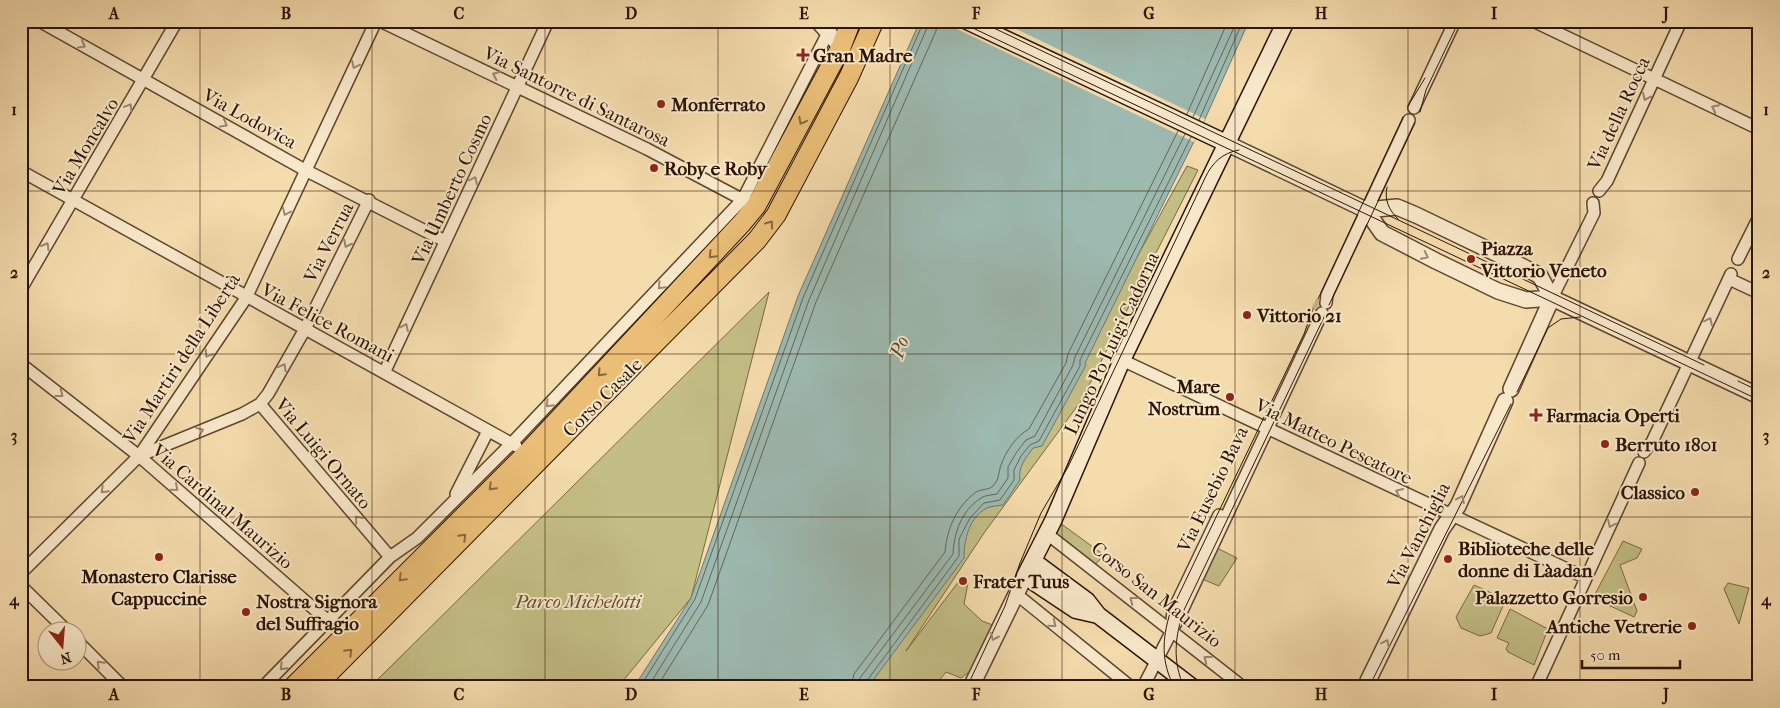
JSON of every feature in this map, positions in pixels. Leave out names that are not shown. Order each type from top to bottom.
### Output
[{"type":"main road","name":"Corso Casale","points":[[315,687],[749,203],[825,78],[835,34],[851,21]]},
{"type":"main road","name":"Corso Casale","points":[[293,687],[526,452],[757,240],[776,215],[849,77],[874,21]]},
{"type":"main road","points":[[967,21],[1228,144]]},
{"type":"main road","name":"Lungo Po Luigi Cadorna","points":[[1025,576],[1046,533],[1122,360],[1286,21]]},
{"type":"main road","points":[[1033,561],[1087,601],[1098,615],[1192,687]]},
{"type":"main road","points":[[1025,576],[1076,610],[1098,615]]},
{"type":"street","name":"Via Lodovica","points":[[39,21],[306,170],[369,200],[446,241]]},
{"type":"street","name":"Via Moncalvo","points":[[21,288],[145,79],[177,21]]},
{"type":"street","name":"Via Martiri della Libertà","points":[[21,573],[139,456],[246,298],[376,21]]},
{"type":"street","name":"Via Santorre di Santarosa","points":[[380,21],[519,86],[749,203]]},
{"type":"street","name":"Via Umberto Cosmo","points":[[385,372],[548,21]]},
{"type":"street","points":[[818,21],[835,34]]},
{"type":"street","points":[[1414,108],[1455,21]]},
{"type":"street","points":[[1534,21],[1759,129]]},
{"type":"street","name":"Via della Rocca","points":[[1599,191],[1607,181],[1681,21]]},
{"type":"street","name":"Corso Casale","points":[[749,203],[835,34]]},
{"type":"street","points":[[1366,210],[1408,121]]},
{"type":"street","points":[[1228,144],[1366,210],[1382,233],[1400,244],[1498,291],[1526,300],[1552,298],[1759,396]]},
{"type":"street","name":"Via Felice Romani","points":[[21,171],[246,298],[385,372],[526,452]]},
{"type":"street","name":"Via Verrua","points":[[260,404],[268,394],[305,328],[369,200]]},
{"type":"street","points":[[1366,210],[1397,207],[1514,262],[1540,276],[1552,298]]},
{"type":"street","points":[[1552,298],[1593,208]]},
{"type":"street","name":"Via Eusebio Bava","points":[[1143,687],[1180,615],[1366,210]]},
{"type":"street","points":[[1738,259],[1759,216]]},
{"type":"street","points":[[1644,452],[1652,442],[1730,276],[1759,292]]},
{"type":"street","name":"Via Vanchiglia","points":[[1365,687],[1450,516],[1458,506],[1552,298]]},
{"type":"street","name":"Via Matteo Pescatore","points":[[1122,360],[1450,516],[1586,578]]},
{"type":"street","name":"Via Cardinal Maurizio","points":[[21,364],[139,456],[328,621]]},
{"type":"street","name":"Via Luigi Ornato","points":[[139,456],[242,414],[260,404],[390,556]]},
{"type":"street","name":"Corso Casale","points":[[451,505],[488,431]]},
{"type":"street","name":"Corso Casale","points":[[263,687],[390,556],[417,538],[451,505],[526,452]]},
{"type":"street","points":[[1536,687],[1639,463]]},
{"type":"street","name":"Corso San Maurizio","points":[[1046,533],[1243,687]]},
{"type":"street","points":[[390,556],[436,543]]},
{"type":"street","points":[[971,687],[1015,593],[1025,576]]},
{"type":"street","points":[[21,586],[56,620]]},
{"type":"street","points":[[1015,593],[1131,687]]},
{"type":"street","points":[[88,652],[123,687]]},
{"type":"green space","points":[[1187,166],[1198,170],[1081,401],[984,533],[906,651],[962,577],[968,583],[964,604],[982,621],[998,627],[983,661],[961,678],[946,672],[934,687],[848,687],[959,527],[1038,437]]},
{"type":"green space","name":"Parco Michelotti","points":[[769,292],[691,598],[618,687],[370,687]]},
{"type":"green space","points":[[1060,523],[1104,555],[1093,567],[1053,536]]},
{"type":"green space","points":[[1623,541],[1642,549],[1637,558],[1620,565],[1637,611],[1634,617],[1593,598]]},
{"type":"green space","points":[[1213,546],[1237,558],[1219,586],[1197,577]]},
{"type":"green space","points":[[1728,583],[1749,588],[1739,624],[1724,589]]},
{"type":"green space","points":[[1474,585],[1500,597],[1503,606],[1491,633],[1480,636],[1461,628],[1456,617]]},
{"type":"green space","points":[[1510,609],[1548,629],[1534,665],[1508,652],[1506,649],[1509,643],[1497,638]]},
{"type":"water","name":"Po","points":[[920,21],[1249,21],[1205,119],[1085,363],[1086,365],[1042,446],[1033,448],[1025,460],[1020,471],[1020,480],[1003,505],[987,508],[976,517],[969,530],[964,558],[868,687],[634,687],[691,598],[798,296]]},
{"type":"pier","points":[[940,21],[999,21],[1205,119],[1194,142]]},
{"type":"tunnel","points":[[1316,311],[1321,301]]},
{"type":"tram line","points":[[958,21],[1759,400]]},
{"type":"tram line","points":[[979,21],[1704,365]]},
{"type":"tram line","points":[[1420,112],[1426,90],[1459,21]]},
{"type":"tram line","points":[[1408,106],[1425,78]]},
{"type":"tram line","points":[[1318,299],[1403,117]]},
{"type":"tram line","points":[[1329,305],[1415,123]]},
{"type":"tram line","points":[[967,687],[1005,606],[1020,563],[1041,513],[1068,467],[1205,178],[1218,160],[1233,151],[1239,150]]},
{"type":"tram line","points":[[1387,187],[1386,196],[1388,204],[1398,219]]},
{"type":"tram line","points":[[1174,687],[1167,668],[1164,650],[1165,632],[1170,613],[1304,334],[1313,309]]},
{"type":"tram line","points":[[1184,687],[1176,658],[1177,639],[1184,610],[1325,315]]},
{"type":"tram line","points":[[1517,392],[1548,328],[1561,319],[1580,317]]},
{"type":"tram line","points":[[1738,381],[1759,391]]},
{"type":"tram line","points":[[1369,687],[1511,404]]},
{"type":"place","name":"Gran Madre","points":[[803,55]]},
{"type":"place","name":"Monferrato","points":[[661,104]]},
{"type":"place","name":"Roby e Roby","points":[[654,168]]},
{"type":"place","name":"Piazza Vittorio Veneto","points":[[1471,259]]},
{"type":"place","name":"Vittorio 21","points":[[1247,315]]},
{"type":"place","name":"Mare Nostrum","points":[[1230,397]]},
{"type":"place","name":"Farmacia Operti","points":[[1536,415]]},
{"type":"place","name":"Berruto 1801","points":[[1605,444]]},
{"type":"place","name":"Classico","points":[[1695,492]]},
{"type":"place","name":"Monastero Clarisse Cappuccine","points":[[159,557]]},
{"type":"place","name":"Biblioteche delle donne di Làadan","points":[[1448,559]]},
{"type":"place","name":"Frater Tuus","points":[[963,581]]},
{"type":"place","name":"Palazzetto Gorresio","points":[[1643,597]]},
{"type":"place","name":"Nostra Signora del Suffragio","points":[[246,612]]},
{"type":"place","name":"Antiche Vetrerie","points":[[1692,626]]}]
